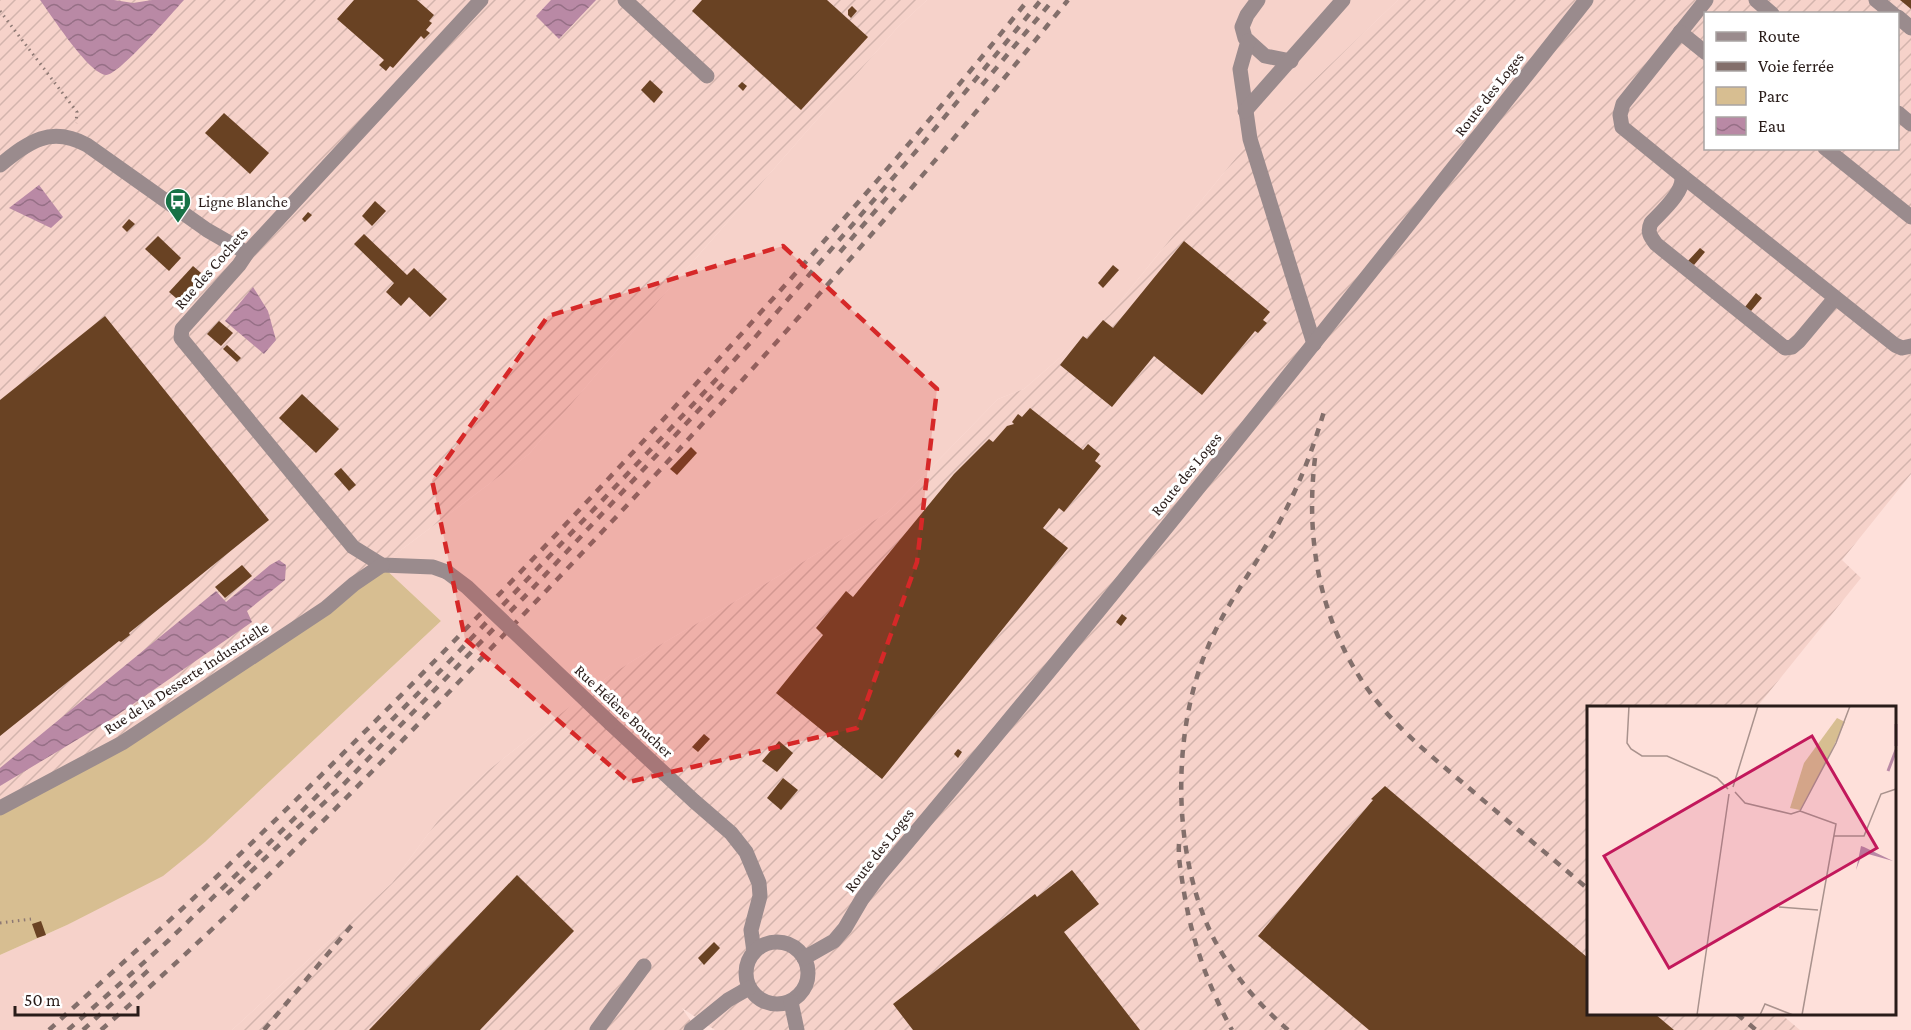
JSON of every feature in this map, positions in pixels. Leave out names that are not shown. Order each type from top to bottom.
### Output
[{"type":"street","name":"Rue des Cochets","points":[[382,565],[353,547],[343,537],[181,338],[182,329],[240,265],[247,254],[481,0]]},
{"type":"street","points":[[625,0],[707,76]]},
{"type":"street","points":[[1258,0],[1242,27],[1245,38],[1265,56],[1291,61]]},
{"type":"street","points":[[1245,111],[1343,0]]},
{"type":"street","name":"Route des Loges","points":[[804,958],[834,941],[845,928],[879,876],[1007,724],[1314,344],[1587,0]]},
{"type":"street","points":[[1706,0],[1623,104],[1620,115],[1622,127],[1895,345],[1902,348],[1911,346]]},
{"type":"street","points":[[1756,0],[1770,12]]},
{"type":"street","points":[[1876,0],[1891,12]]},
{"type":"street","points":[[1899,18],[1911,28]]},
{"type":"street","points":[[1680,32],[1704,51]]},
{"type":"street","points":[[1248,41],[1240,69],[1245,111],[1254,153],[1314,344]]},
{"type":"street","points":[[1899,114],[1911,124]]},
{"type":"street","points":[[0,165],[25,146],[43,137],[74,138],[207,230],[247,254]]},
{"type":"street","points":[[1827,150],[1911,217]]},
{"type":"street","points":[[1681,176],[1683,180],[1681,189],[1651,223],[1650,237],[1785,348],[1792,347],[1799,341],[1835,298]]},
{"type":"street","name":"Rue Hélène Boucher","points":[[382,565],[433,567],[447,572],[468,587],[610,723],[731,833],[746,852],[759,883],[760,896],[751,930],[754,952]]},
{"type":"street","name":"Rue de la Desserte Industrielle","points":[[0,808],[122,743],[326,608],[354,584],[382,565]]},
{"type":"street","points":[[773,942],[788,944],[804,958],[808,976],[802,992],[791,1002],[779,1005],[761,1001],[749,988],[746,979],[747,963],[760,946],[773,942]]},
{"type":"street","points":[[597,1030],[644,966]]},
{"type":"street","points":[[691,1030],[728,1000],[749,988]]},
{"type":"street","points":[[791,1002],[797,1030]]},
{"type":"path","points":[[0,11],[77,111],[74,138]]},
{"type":"path","points":[[0,924],[31,920]]},
{"type":"highlighted area","points":[[783,246],[937,389],[917,562],[857,728],[629,782],[465,639],[432,480],[548,316]]},
{"type":"shaded area","points":[[0,0],[927,0],[897,28],[662,297],[529,454],[381,565],[215,682],[0,807]]},
{"type":"shaded area","points":[[927,0],[1398,0],[1247,144],[1110,314],[1024,389],[998,399],[887,513],[609,676],[486,772],[442,815],[392,883],[232,1030],[0,1030],[0,955],[67,925],[205,842],[441,621],[381,565],[529,454],[662,297],[897,28]]},
{"type":"shaded area","points":[[1398,0],[1911,0],[1911,474],[1842,560],[1861,578],[1758,706],[1587,706],[1587,1015],[1782,1015],[1800,1030],[715,1030],[682,1008],[697,1030],[232,1030],[392,883],[442,815],[486,772],[609,676],[887,513],[998,399],[1024,389],[1110,314],[1247,144]]},
{"type":"green space","points":[[381,565],[441,621],[205,842],[163,876],[67,925],[0,955],[0,807],[121,742]]},
{"type":"water","points":[[40,0],[114,0],[133,3],[152,0],[184,0],[133,55],[112,73],[106,75],[98,72],[80,55]]},
{"type":"water","points":[[551,0],[596,0],[559,39],[536,16]]},
{"type":"water","points":[[39,185],[63,217],[51,228],[9,208]]},
{"type":"water","points":[[253,287],[268,311],[276,340],[264,354],[225,321]]},
{"type":"water","points":[[279,560],[286,565],[285,580],[247,611],[252,622],[110,720],[0,786],[0,768],[216,591],[226,602]]},
{"type":"building","points":[[354,0],[417,0],[434,15],[429,21],[432,23],[426,30],[430,33],[424,39],[421,36],[393,68],[390,66],[386,71],[379,65],[384,60],[337,19]]},
{"type":"building","points":[[702,0],[827,0],[868,37],[801,110],[692,11]]},
{"type":"building","points":[[1900,0],[1911,0],[1911,9]]},
{"type":"building","points":[[852,6],[857,11],[851,18],[848,10]]},
{"type":"building","points":[[650,80],[663,92],[654,103],[641,90]]},
{"type":"building","points":[[742,82],[747,86],[743,91],[738,86]]},
{"type":"building","points":[[224,113],[269,153],[250,174],[205,133]]},
{"type":"building","points":[[375,201],[386,211],[372,226],[362,216]]},
{"type":"building","points":[[308,212],[312,215],[305,222],[302,219]]},
{"type":"building","points":[[129,219],[135,224],[127,232],[122,227]]},
{"type":"building","points":[[364,234],[407,275],[414,268],[447,299],[430,317],[409,297],[401,306],[386,292],[394,283],[354,244]]},
{"type":"building","points":[[158,236],[181,258],[169,271],[145,249]]},
{"type":"building","points":[[1184,241],[1270,312],[1263,320],[1267,323],[1258,333],[1255,331],[1202,395],[1154,356],[1112,407],[1060,365],[1083,336],[1087,339],[1103,320],[1113,328]]},
{"type":"building","points":[[1700,248],[1705,252],[1694,265],[1688,261]]},
{"type":"building","points":[[1113,265],[1119,270],[1103,288],[1098,283]]},
{"type":"building","points":[[193,266],[207,278],[183,304],[169,292]]},
{"type":"building","points":[[1756,293],[1762,298],[1751,311],[1745,307]]},
{"type":"building","points":[[105,316],[269,520],[129,633],[130,635],[121,642],[119,641],[0,736],[0,400]]},
{"type":"building","points":[[219,321],[233,333],[221,346],[207,334]]},
{"type":"building","points":[[227,345],[241,358],[237,362],[223,349]]},
{"type":"building","points":[[302,394],[339,429],[316,453],[279,418]]},
{"type":"building","points":[[1030,408],[1083,450],[1088,444],[1100,454],[1095,461],[1101,466],[1064,512],[1059,508],[1043,528],[1068,548],[882,779],[776,693],[823,635],[816,628],[846,591],[853,597],[954,474],[989,439],[993,442],[1007,426],[1014,424],[1012,422],[1018,414],[1022,417]]},
{"type":"building","points":[[691,447],[697,453],[677,475],[670,469]]},
{"type":"building","points":[[341,468],[356,485],[349,491],[334,474]]},
{"type":"building","points":[[242,565],[252,576],[225,598],[215,587]]},
{"type":"building","points":[[1122,614],[1127,618],[1121,626],[1116,622]]},
{"type":"building","points":[[606,686],[608,692],[600,695],[598,690]]},
{"type":"building","points":[[704,734],[710,739],[698,752],[692,747]]},
{"type":"building","points":[[779,741],[793,753],[777,772],[762,761]]},
{"type":"building","points":[[958,749],[962,752],[958,758],[954,754]]},
{"type":"building","points":[[783,778],[798,790],[781,810],[767,798]]},
{"type":"building","points":[[1385,786],[1587,957],[1587,1015],[1656,1015],[1674,1030],[1369,1030],[1258,936],[1373,800],[1371,799]]},
{"type":"building","points":[[1072,870],[1099,904],[1064,932],[1140,1030],[913,1030],[893,1004],[1035,894],[1037,897]]},
{"type":"building","points":[[517,875],[574,931],[480,1030],[369,1030]]},
{"type":"building","points":[[41,921],[46,935],[37,938],[32,924]]},
{"type":"building","points":[[714,942],[720,948],[704,965],[698,958]]},
{"type":"railway","points":[[49,1030],[192,900],[281,815],[549,542],[680,402],[816,250],[924,126],[1028,0]]},
{"type":"railway","points":[[68,1030],[169,940],[301,812],[446,665],[671,428],[751,342],[924,142],[1041,0]]},
{"type":"railway","points":[[982,85],[1053,0]]},
{"type":"railway","points":[[101,1030],[204,937],[304,840],[645,486],[861,247],[1068,0]]},
{"type":"railway","points":[[840,252],[895,188]]},
{"type":"railway","points":[[227,894],[340,788],[532,589],[723,384]]},
{"type":"railway","points":[[1288,1030],[1265,1008],[1234,972],[1210,931],[1198,899],[1183,827],[1181,789],[1183,751],[1196,679],[1208,647],[1288,505],[1308,459],[1325,408]]},
{"type":"railway","points":[[1315,458],[1312,519],[1320,580],[1338,637],[1352,665],[1379,704],[1413,740],[1587,888]]},
{"type":"railway","points":[[1179,844],[1179,860],[1186,905],[1195,942],[1215,995],[1232,1030]]},
{"type":"railway","points":[[264,1030],[352,925]]},
{"type":"railway","points":[[83,1030],[152,967]]},
{"type":"railway","points":[[1738,1015],[1756,1030]]},
{"type":"place","name":"Ligne Blanche","points":[[178,224]]}]
